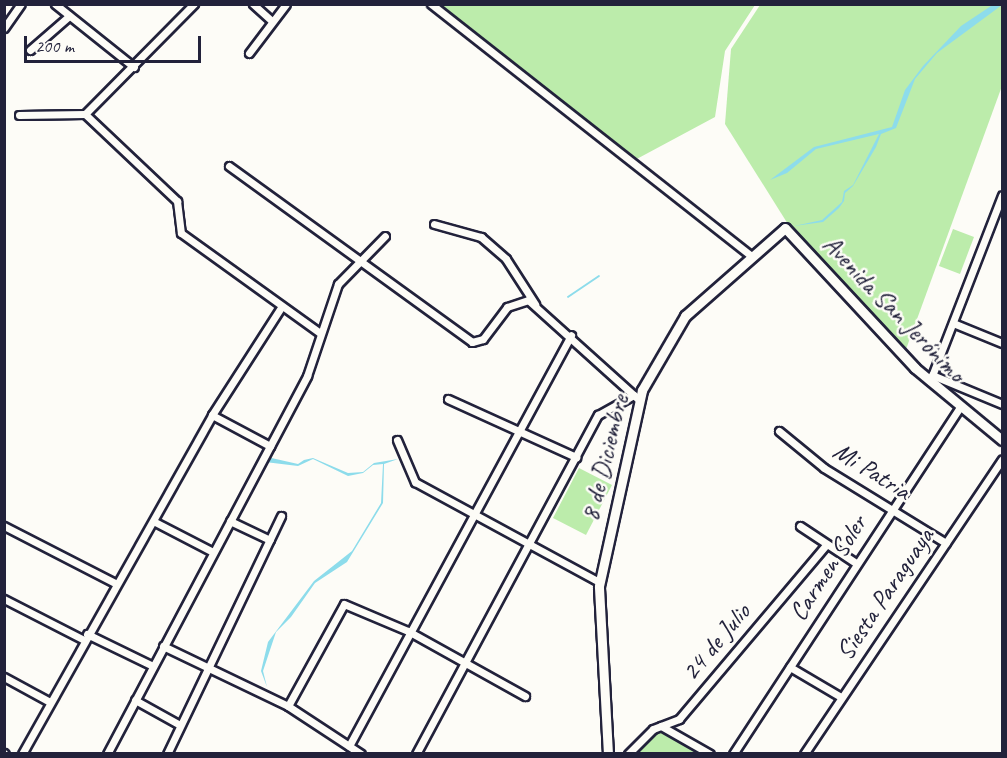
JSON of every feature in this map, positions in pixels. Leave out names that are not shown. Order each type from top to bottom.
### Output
[{"type":"street","points":[[55,4],[134,67]]},
{"type":"street","points":[[19,115],[86,114],[194,4]]},
{"type":"street","points":[[253,4],[272,21]]},
{"type":"street","points":[[249,53],[286,4]]},
{"type":"street","points":[[431,4],[751,256]]},
{"type":"street","points":[[4,28],[20,5]]},
{"type":"street","points":[[30,51],[69,16]]},
{"type":"street","points":[[86,114],[177,201],[181,233],[280,309],[320,333]]},
{"type":"street","points":[[229,166],[474,343],[515,302],[535,304]]},
{"type":"street","points":[[1002,195],[1000,208],[931,378],[1002,404]]},
{"type":"street","points":[[416,753],[531,547],[603,409],[636,398],[571,335],[535,304],[506,259],[481,237],[434,224]]},
{"type":"street","name":"8 de Diciembre","points":[[608,753],[599,582],[636,398],[685,316],[785,228]]},
{"type":"street","name":"Avenida San Jerónimo","points":[[785,228],[931,378],[1002,440]]},
{"type":"street","points":[[107,753],[317,355],[320,333],[338,284],[386,236]]},
{"type":"street","points":[[22,753],[115,583],[155,522],[212,415],[280,309]]},
{"type":"street","points":[[953,323],[1002,343]]},
{"type":"street","points":[[350,749],[408,631],[516,430],[571,335]]},
{"type":"street","points":[[448,399],[576,457]]},
{"type":"street","name":"Carmen Soler","points":[[733,753],[961,406]]},
{"type":"street","points":[[212,415],[270,446]]},
{"type":"street","name":"Mi Patria","points":[[779,431],[824,468],[893,508],[946,543]]},
{"type":"street","points":[[397,440],[416,482],[531,547],[599,582]]},
{"type":"street","name":"Siesta Paraguaya","points":[[804,753],[1002,459]]},
{"type":"street","points":[[167,753],[282,516]]},
{"type":"street","points":[[230,521],[270,540]]},
{"type":"street","points":[[155,522],[213,552]]},
{"type":"street","points":[[4,526],[115,583]]},
{"type":"street","points":[[800,526],[856,563]]},
{"type":"street","name":"24 de Julio","points":[[628,753],[661,726],[679,718],[827,544]]},
{"type":"street","points":[[4,599],[153,666]]},
{"type":"street","points":[[288,706],[344,604],[408,631],[525,696]]},
{"type":"street","points":[[163,646],[288,706],[350,749],[361,753]]},
{"type":"street","points":[[790,667],[841,697]]},
{"type":"street","points":[[4,677],[50,702]]},
{"type":"street","points":[[135,700],[180,725]]},
{"type":"street","points":[[661,726],[710,753]]},
{"type":"green space","points":[[435,5],[755,5],[725,51],[715,117],[633,161]]},
{"type":"green space","points":[[760,5],[1002,5],[1002,86],[905,352],[791,229],[725,124],[731,49]]},
{"type":"green space","points":[[953,229],[974,237],[960,274],[939,266]]},
{"type":"green space","points":[[579,468],[612,485],[586,535],[553,518]]},
{"type":"green space","points":[[659,732],[667,735],[697,753],[635,754]]},
{"type":"water","points":[[994,4],[1002,5],[937,53],[915,79],[896,128],[881,134],[853,186],[845,193],[844,201],[839,208],[823,222],[794,226],[822,220],[842,202],[844,191],[853,185],[879,134],[816,149],[787,173],[770,180],[814,147],[892,127],[905,90],[923,66],[961,26]]},
{"type":"water","points":[[267,457],[298,464],[313,458],[348,473],[363,472],[374,463],[398,459],[384,464],[383,503],[347,562],[315,583],[291,617],[276,632],[263,671],[267,687],[261,671],[268,642],[314,581],[352,551],[381,503],[383,464],[373,465],[363,473],[348,476],[313,459],[298,466],[265,462]]},
{"type":"waterway","points":[[568,297],[599,276]]}]
